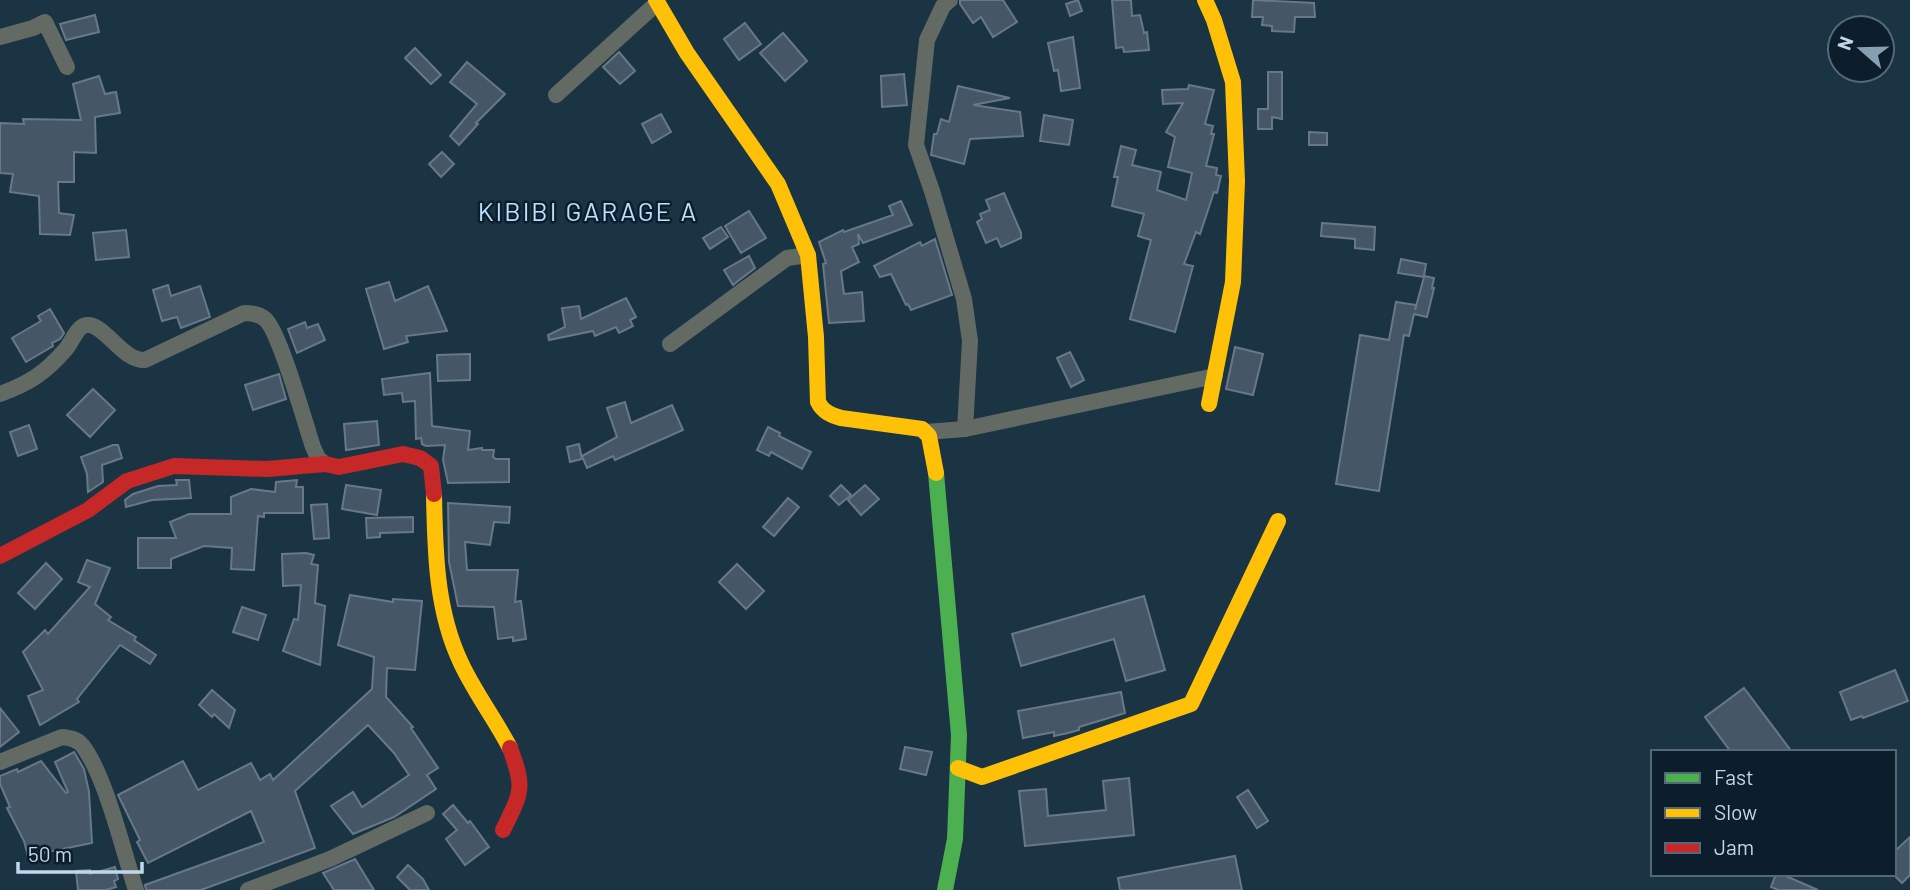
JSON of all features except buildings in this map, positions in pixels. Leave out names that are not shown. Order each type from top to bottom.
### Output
[{"type":"street","points":[[950,0],[943,6],[927,40],[916,145],[964,299],[970,341],[965,429]]},
{"type":"street","points":[[1205,0],[1233,82],[1237,181],[1233,282],[1209,404]]},
{"type":"street","points":[[556,95],[657,1],[687,53],[778,184],[808,255],[816,337],[818,402],[823,411],[830,415],[926,432],[965,429],[1215,376]]},
{"type":"street","points":[[0,37],[33,29],[45,22],[67,67]]},
{"type":"street","points":[[670,344],[786,258],[808,255]]},
{"type":"street","points":[[0,394],[25,385],[49,369],[82,326],[95,327],[132,358],[145,360],[244,313],[254,314],[267,321],[278,340],[313,447],[318,458],[325,464]]},
{"type":"street","points":[[926,432],[935,465],[959,735],[955,839],[945,890]]},
{"type":"street","points":[[0,556],[88,510],[127,481],[174,466],[267,469],[325,464],[339,467],[403,454],[420,458],[430,466],[434,482],[435,563],[446,624],[461,663],[510,747],[521,779],[518,799],[503,830]]},
{"type":"street","points":[[958,768],[982,777],[1191,704],[1278,521]]},
{"type":"street","points":[[0,762],[62,737],[72,738],[81,744],[102,785],[136,890]]},
{"type":"street","points":[[248,890],[330,859],[427,813]]},
{"type":"traffic: fast","points":[[936,473],[959,735],[955,839],[945,890]]},
{"type":"traffic: slow","points":[[656,0],[687,53],[778,184],[808,255],[816,337],[818,402],[828,413],[841,418],[922,429],[929,436],[936,473]]},
{"type":"traffic: slow","points":[[1205,0],[1233,82],[1237,181],[1233,282],[1209,404]]},
{"type":"traffic: slow","points":[[434,494],[436,559],[446,623],[467,674],[510,748]]},
{"type":"traffic: slow","points":[[958,768],[982,777],[1191,704],[1278,521]]},
{"type":"traffic: jam","points":[[0,556],[88,510],[127,481],[174,466],[267,469],[325,464],[339,467],[403,454],[420,458],[431,466],[434,494]]},
{"type":"traffic: jam","points":[[503,830],[519,790],[518,773],[510,748]]},
{"type":"district","name":"KIBIBI GARAGE A","points":[[588,210]]}]
